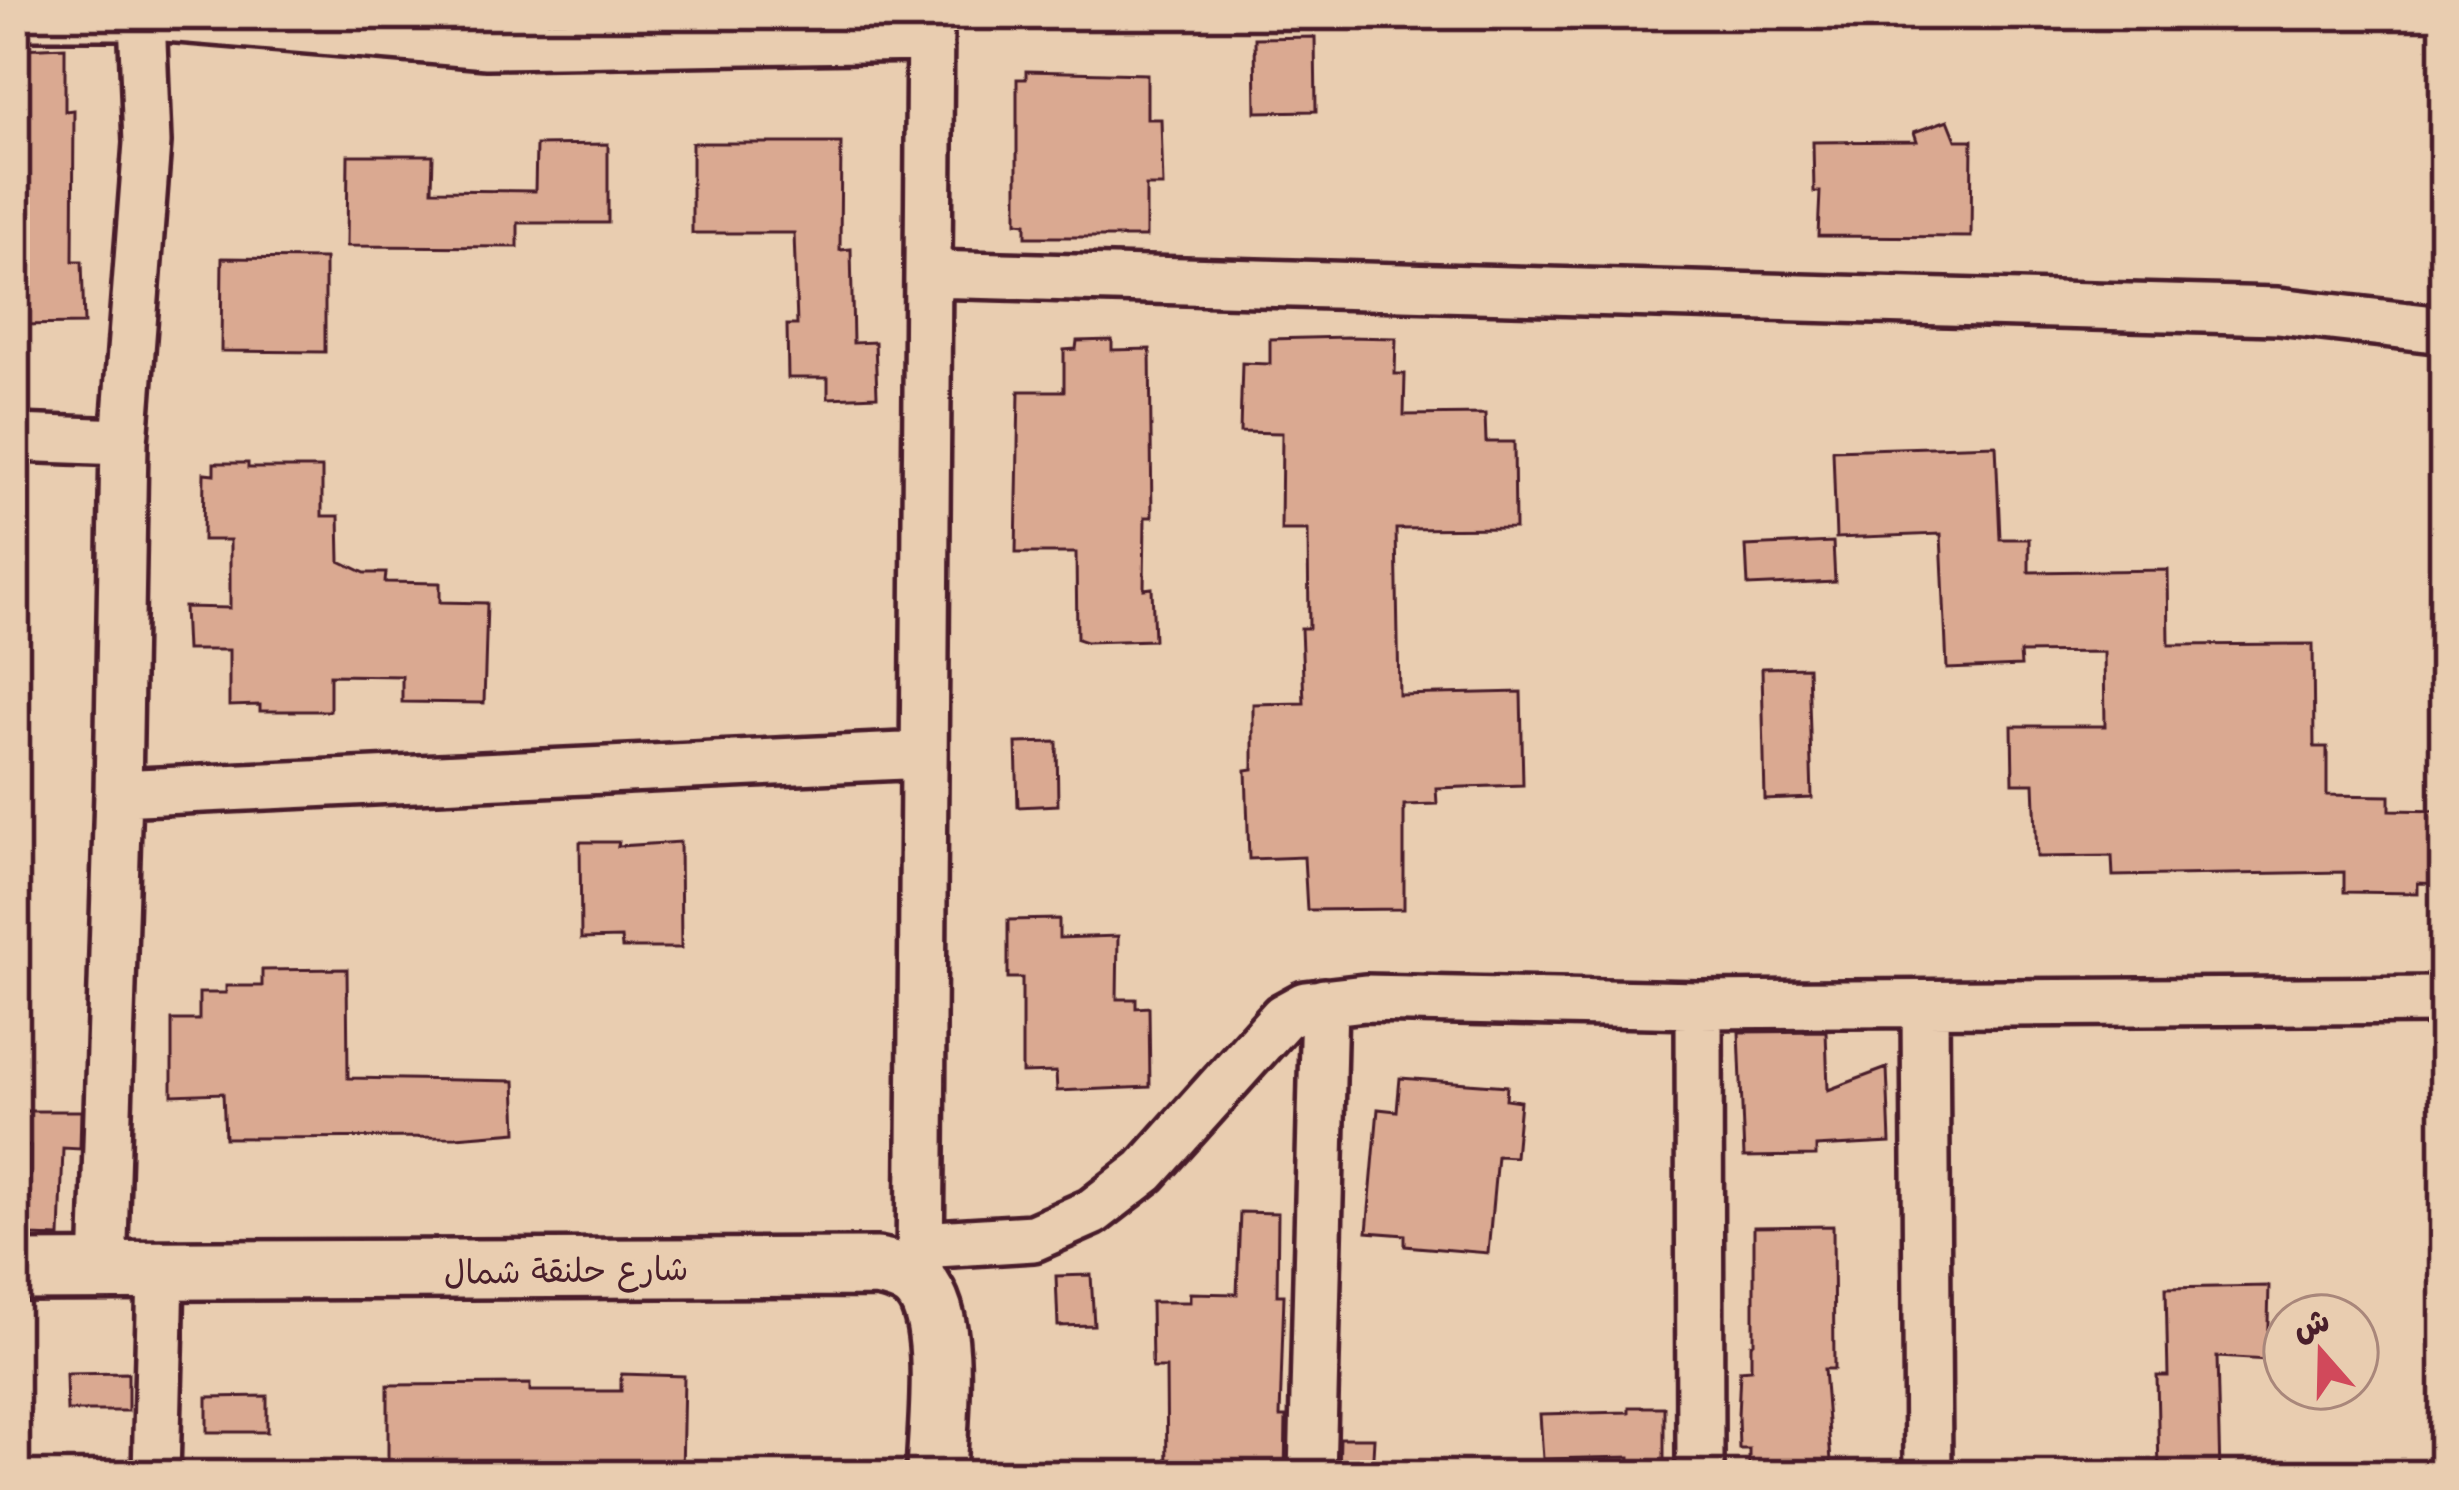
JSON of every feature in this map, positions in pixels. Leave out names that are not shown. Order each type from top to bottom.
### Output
[{"type":"street","points":[[15,16],[142,16],[487,30],[930,27],[920,1265],[937,1326],[936,1475]]},
{"type":"street","points":[[103,1273],[124,442],[147,143],[142,16]]},
{"type":"street","points":[[928,274],[2278,311],[2444,329]]},
{"type":"street","points":[[15,438],[124,442]]},
{"type":"street","points":[[118,793],[924,755]]},
{"type":"street","points":[[920,1265],[1033,1238],[1092,1212],[1145,1171],[1283,1017],[1305,1005],[1365,998],[1699,1005],[2444,1000]]},
{"type":"street","points":[[1312,1475],[1324,1002]]},
{"type":"street","points":[[1925,1004],[1928,1475]]},
{"type":"street","points":[[1699,1005],[1700,1475]]},
{"type":"street","name":"شارع حلنقة شمال","points":[[15,1271],[877,1267],[899,1272],[920,1265]]},
{"type":"street","points":[[156,1475],[161,1273]]},
{"type":"building","points":[[1315,37],[1316,111],[1256,112],[1255,38]]},
{"type":"building","points":[[65,47],[65,111],[74,110],[73,261],[82,261],[84,324],[15,325],[18,49]]},
{"type":"building","points":[[1026,71],[1147,74],[1147,119],[1161,119],[1163,186],[1146,186],[1146,237],[1026,237],[1026,223],[1017,222],[1017,79],[1026,79]]},
{"type":"building","points":[[1948,120],[1956,140],[1972,140],[1971,237],[1818,236],[1820,192],[1814,192],[1813,142],[1917,141],[1914,132]]},
{"type":"building","points":[[692,143],[841,143],[840,250],[851,249],[853,343],[875,342],[877,396],[828,398],[828,378],[788,378],[787,325],[797,325],[794,233],[692,233]]},
{"type":"building","points":[[608,144],[608,223],[518,223],[518,247],[347,246],[348,155],[433,155],[432,190],[535,191],[536,145]]},
{"type":"building","points":[[222,258],[325,259],[325,352],[221,351]]},
{"type":"building","points":[[1396,338],[1395,374],[1405,374],[1404,415],[1485,414],[1486,442],[1514,442],[1515,528],[1396,529],[1399,695],[1521,692],[1523,785],[1436,788],[1437,804],[1404,805],[1404,909],[1307,910],[1304,857],[1249,859],[1246,770],[1253,769],[1253,704],[1304,703],[1301,628],[1309,628],[1308,530],[1281,530],[1282,433],[1240,432],[1242,363],[1270,364],[1270,339]]},
{"type":"building","points":[[1112,340],[1112,350],[1150,349],[1152,517],[1145,517],[1144,589],[1152,588],[1154,640],[1086,642],[1077,639],[1076,553],[1016,553],[1019,391],[1064,391],[1064,350],[1076,349],[1077,341]]},
{"type":"building","points":[[1996,445],[2000,539],[2029,539],[2029,572],[2168,570],[2169,645],[2313,644],[2314,747],[2327,747],[2327,795],[2390,796],[2390,810],[2444,811],[2444,884],[2418,883],[2418,893],[2344,892],[2344,872],[2113,876],[2112,856],[2037,857],[2034,783],[2013,783],[2012,726],[2105,726],[2104,652],[2020,653],[2021,666],[1947,669],[1941,534],[1836,538],[1833,450]]},
{"type":"building","points":[[214,463],[322,468],[322,516],[339,516],[340,561],[365,573],[386,573],[385,582],[440,583],[440,602],[487,603],[484,703],[402,702],[402,676],[330,675],[330,711],[229,706],[229,650],[186,650],[184,607],[230,608],[230,540],[203,540],[204,473],[214,474]]},
{"type":"building","points":[[1833,542],[1835,582],[1748,586],[1746,546]]},
{"type":"building","points":[[1808,667],[1812,798],[1765,800],[1762,668]]},
{"type":"building","points":[[1057,742],[1058,805],[1018,807],[1016,743]]},
{"type":"building","points":[[580,842],[619,842],[618,846],[680,842],[681,948],[622,948],[621,938],[581,939]]},
{"type":"building","points":[[1059,919],[1059,938],[1118,936],[1117,999],[1136,999],[1136,1008],[1149,1007],[1150,1087],[1057,1091],[1056,1072],[1022,1073],[1022,978],[1008,978],[1008,920]]},
{"type":"building","points":[[347,969],[348,1078],[515,1081],[517,1132],[456,1137],[225,1138],[223,1093],[172,1095],[172,1020],[199,1020],[199,993],[226,993],[226,986],[262,986],[262,970]]},
{"type":"building","points":[[1826,1031],[1828,1090],[1887,1068],[1890,1143],[1816,1147],[1816,1156],[1744,1157],[1739,1032]]},
{"type":"building","points":[[1400,1078],[1507,1086],[1506,1099],[1520,1101],[1515,1157],[1497,1156],[1488,1253],[1405,1246],[1405,1235],[1367,1232],[1378,1109],[1397,1111]]},
{"type":"building","points":[[15,1111],[81,1111],[80,1149],[63,1148],[60,1237],[29,1236],[30,1146],[15,1146]]},
{"type":"building","points":[[1240,1212],[1278,1213],[1277,1295],[1284,1295],[1280,1417],[1286,1417],[1285,1475],[1167,1475],[1166,1368],[1152,1368],[1151,1302],[1190,1302],[1190,1293],[1237,1294]]},
{"type":"building","points":[[1833,1226],[1834,1369],[1824,1369],[1832,1475],[1749,1475],[1749,1449],[1739,1449],[1738,1416],[1740,1370],[1751,1369],[1754,1342],[1754,1227]]},
{"type":"building","points":[[1091,1275],[1094,1325],[1058,1326],[1056,1276]]},
{"type":"building","points":[[2269,1286],[2269,1292],[2261,1292],[2261,1360],[2217,1357],[2220,1475],[2159,1475],[2157,1376],[2168,1376],[2166,1288]]},
{"type":"building","points":[[128,1373],[128,1411],[67,1411],[66,1374]]},
{"type":"building","points":[[621,1374],[684,1376],[682,1475],[388,1475],[388,1385],[530,1384],[530,1391],[621,1391]]},
{"type":"building","points":[[267,1396],[267,1432],[207,1432],[207,1397]]},
{"type":"building","points":[[1629,1407],[1664,1407],[1664,1462],[1630,1463],[1630,1457],[1543,1459],[1540,1414],[1629,1412]]},
{"type":"building","points":[[1340,1438],[1374,1438],[1372,1475],[1339,1475]]}]
